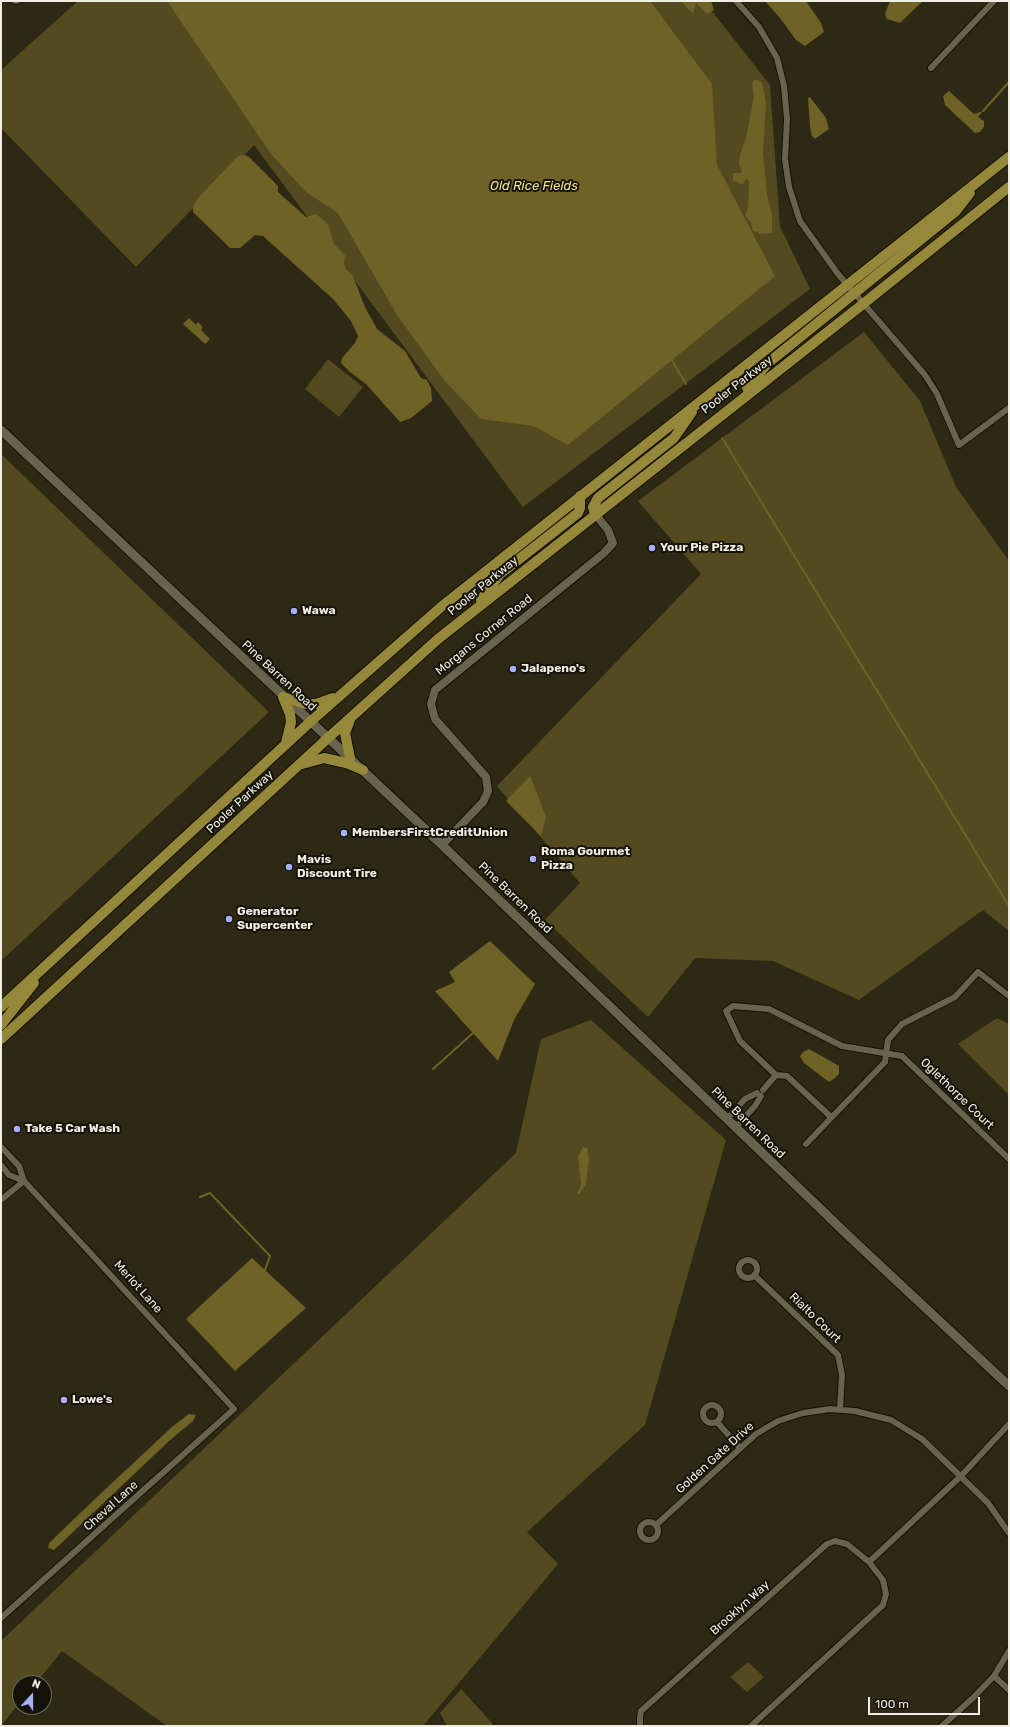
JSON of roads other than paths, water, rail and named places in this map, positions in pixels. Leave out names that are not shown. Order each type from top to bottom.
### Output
[{"type":"main road","name":"Pooler Parkway","points":[[1,1007],[338,696],[441,606],[1009,157]]},
{"type":"main road","points":[[733,405],[768,363],[956,211],[978,181]]},
{"type":"main road","name":"Pooler Parkway","points":[[1,1039],[354,714],[438,639],[1009,187]]},
{"type":"main road","points":[[595,514],[593,508],[598,498],[674,438],[699,402]]},
{"type":"main road","name":"Pine Barren Road","points":[[1,430],[283,697],[363,770],[727,1119],[1009,1386]]},
{"type":"main road","points":[[473,611],[500,574],[578,513],[580,508],[580,496]]},
{"type":"main road","points":[[283,697],[306,704],[316,704],[338,696]]},
{"type":"main road","points":[[283,697],[290,714],[291,722],[285,745]]},
{"type":"main road","points":[[350,758],[345,733],[346,726],[354,714]]},
{"type":"main road","points":[[299,765],[324,758],[341,761],[363,770]]},
{"type":"main road","points":[[1,1025],[49,963]]},
{"type":"street","points":[[736,1],[759,27],[777,58],[784,86],[787,119],[785,159],[788,187],[800,221],[863,304],[932,385],[959,445],[1009,408]]},
{"type":"street","points":[[931,68],[994,1]]},
{"type":"street","name":"Morgans Corner Road","points":[[442,846],[483,802],[488,791],[486,777],[435,719],[431,704],[435,690],[604,553],[613,542],[608,530],[595,514]]},
{"type":"street","points":[[806,1144],[885,1062],[888,1040],[902,1024],[955,997],[978,972],[1009,996]]},
{"type":"street","name":"Oglethorpe Court","points":[[776,1075],[740,1041],[726,1011],[733,1006],[769,1009],[839,1045],[899,1055],[904,1058],[1009,1159]]},
{"type":"street","points":[[736,1127],[755,1106],[760,1093],[776,1075],[784,1075],[790,1078],[831,1117]]},
{"type":"street","points":[[727,1119],[745,1099],[760,1093]]},
{"type":"street","name":"Merlot Lane","points":[[1,1147],[19,1166],[24,1181]]},
{"type":"street","name":"Merlot Lane","points":[[1,1165],[9,1174],[24,1181],[234,1409]]},
{"type":"street","points":[[1,1200],[24,1181]]},
{"type":"street","name":"Rialto Court","points":[[754,1275],[838,1355],[842,1375],[840,1409]]},
{"type":"street","name":"Cheval Lane","points":[[1,1618],[234,1409]]},
{"type":"street","name":"Golden Gate Drive","points":[[656,1525],[740,1448],[778,1421],[802,1413],[840,1409],[875,1416],[902,1426],[922,1439],[988,1503],[1009,1533]]},
{"type":"street","points":[[717,1422],[740,1448]]},
{"type":"street","points":[[869,1562],[961,1476],[1009,1424]]},
{"type":"street","name":"Brooklyn Way","points":[[640,1726],[641,1711],[827,1544],[835,1541],[847,1544],[869,1562],[883,1580],[886,1594],[883,1605],[752,1726]]},
{"type":"street","points":[[942,1726],[974,1697],[994,1676],[1009,1650]]},
{"type":"street","points":[[994,1676],[1009,1690]]},
{"type":"water","name":"Old Rice Fields","points":[[167,1],[650,1],[712,84],[717,165],[775,276],[568,445],[533,426],[481,419],[444,380],[397,315],[338,213],[306,192],[271,154]]},
{"type":"water","points":[[681,1],[711,1],[714,10],[707,14],[696,3],[693,14]]},
{"type":"water","points":[[765,1],[806,1],[821,23],[824,32],[805,46],[796,40]]},
{"type":"water","points":[[890,1],[923,1],[900,23],[887,19],[885,14]]},
{"type":"water","points":[[754,80],[758,80],[762,83],[766,102],[763,152],[767,195],[772,214],[772,233],[759,234],[758,232],[753,231],[751,222],[745,216],[748,207],[749,181],[746,179],[743,184],[741,184],[733,180],[733,173],[742,173],[739,164],[740,155],[747,134],[754,96],[752,83]]},
{"type":"water","points":[[949,91],[974,114],[983,111],[978,117],[984,121],[984,127],[980,132],[975,133],[945,105],[943,96]]},
{"type":"water","points":[[810,97],[826,118],[829,129],[815,139],[812,136],[810,127],[808,98]]},
{"type":"water","points":[[245,155],[249,157],[278,186],[278,192],[306,217],[316,214],[328,224],[334,244],[345,255],[344,264],[346,269],[353,276],[365,307],[377,329],[405,351],[421,378],[427,380],[431,388],[432,401],[411,418],[400,422],[366,384],[341,363],[342,358],[355,343],[358,336],[351,321],[333,299],[263,236],[255,235],[240,248],[230,248],[193,212],[193,206],[199,197],[238,156]]},
{"type":"water","points":[[189,318],[196,325],[198,322],[203,327],[201,330],[210,339],[205,344],[183,324]]},
{"type":"water","points":[[530,776],[546,817],[541,836],[506,801]]},
{"type":"water","points":[[490,941],[535,984],[514,1020],[498,1061],[435,991],[455,982],[449,972]]},
{"type":"water","points":[[809,1049],[839,1066],[839,1074],[829,1082],[804,1063],[800,1056],[803,1052]]},
{"type":"water","points":[[583,1147],[587,1148],[589,1159],[586,1184],[579,1194],[577,1194],[581,1185],[578,1156]]},
{"type":"water","points":[[252,1258],[306,1308],[235,1371],[186,1319]]},
{"type":"water","points":[[189,1414],[196,1415],[193,1421],[169,1441],[54,1550],[48,1548],[49,1543],[96,1498],[173,1426]]},
{"type":"waterway","points":[[983,111],[1009,82]]},
{"type":"waterway","points":[[671,359],[686,384]]},
{"type":"waterway","points":[[722,438],[1009,906]]},
{"type":"waterway","points":[[433,1069],[473,1033]]},
{"type":"waterway","points":[[200,1197],[210,1193],[270,1256],[265,1270]]},
{"type":"place","name":"Your Pie Pizza","points":[[652,548]]},
{"type":"place","name":"Wawa","points":[[294,611]]},
{"type":"place","name":"Jalapeno's","points":[[513,669]]},
{"type":"place","name":"MembersFirstCreditUnion","points":[[344,833]]},
{"type":"place","name":"Roma Gourmet Pizza","points":[[533,859]]},
{"type":"place","name":"Mavis Discount Tire","points":[[289,867]]},
{"type":"place","name":"Generator Supercenter","points":[[229,919]]},
{"type":"place","name":"Take 5 Car Wash","points":[[17,1129]]},
{"type":"place","name":"Lowe's","points":[[64,1400]]}]
